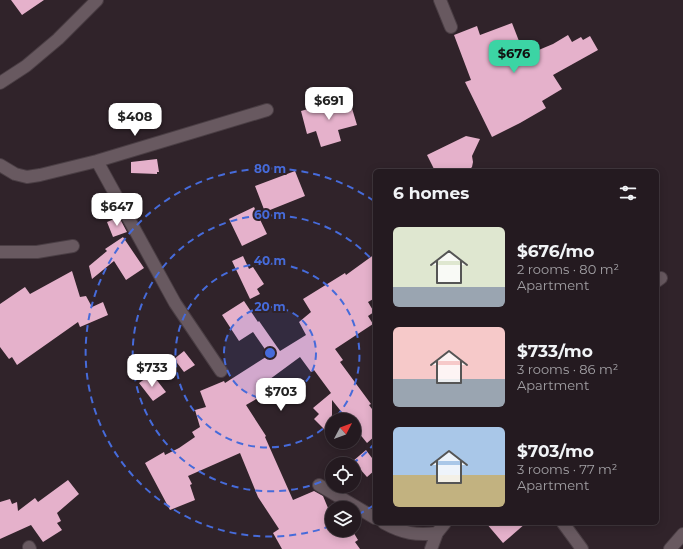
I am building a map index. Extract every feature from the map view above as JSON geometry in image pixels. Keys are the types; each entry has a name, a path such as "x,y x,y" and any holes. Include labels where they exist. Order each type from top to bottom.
{"street":[{"path":"0,83 26,66 58,39 97,0"},
{"path":"440,0 451,27"},
{"path":"0,165 15,174 27,177 40,175 97,161 267,110"},
{"path":"97,161 175,304 221,371"},
{"path":"0,252 37,252 73,246"},
{"path":"319,485 373,517"},
{"path":"389,525 410,533 423,535 436,533"},
{"path":"431,549 436,533 443,525"},
{"path":"564,525 582,549"}],"building":[{"path":"11,0 44,0 22,15"},
{"path":"512,23 524,54 528,52 529,54 553,44 568,35 572,42 581,37 583,40 590,36 598,50 553,75 562,89 542,101 546,108 492,137 465,82 471,80 454,35 477,26 480,35"},
{"path":"343,99 345,107 351,105 357,125 338,130 341,141 321,147 316,131 307,134 301,111"},
{"path":"466,136 480,139 472,156 473,162 470,169 434,169 427,155"},
{"path":"157,159 159,172 157,172 157,174 131,173 131,162"},
{"path":"295,171 305,196 265,212 255,186"},
{"path":"254,207 267,234 242,246 229,219"},
{"path":"119,217 127,232 113,237 107,222"},
{"path":"123,237 144,268 126,280 114,261 92,279 89,266 107,251 105,249"},
{"path":"373,255 373,299 368,302 373,313 368,316 373,324 335,349 343,360 340,362 371,404 369,405 373,410 373,438 367,443 361,436 361,413 342,413 332,400 332,413 325,413 325,430 314,419 319,414 313,408 331,393 314,370 311,372 300,357 266,382 269,385 262,390 265,394 246,405 266,436 265,437 293,500 314,491 323,496 325,501 325,537 356,537 358,540 355,542 360,549 282,549 273,533 279,529 258,497 240,453 188,476 192,484 190,485 195,500 170,510 145,463 164,452 165,455 179,448 195,437 192,432 200,427 195,410 206,407 200,391 224,381 225,383 269,355 253,332 239,341 222,315 244,301 280,351 306,335 299,322 311,312 303,299 345,273 346,275"},
{"path":"243,256 249,269 253,267 264,284 257,289 260,294 250,299 232,261"},
{"path":"72,271 80,297 86,296 92,307 103,302 108,315 80,327 78,322 17,365 12,357 9,359 0,347 0,304 25,287 30,294"},
{"path":"184,351 195,365 184,372 174,359"},
{"path":"152,374 166,392 153,401 139,383"},
{"path":"366,450 373,459 373,472 367,477 361,470 361,457 358,457"},
{"path":"68,480 79,494 57,513 61,521 57,523 62,530 43,542 31,525 0,539 0,502 10,499 12,504 17,502 18,511 35,498 38,502"},
{"path":"488,525 524,525 503,543"}]}
